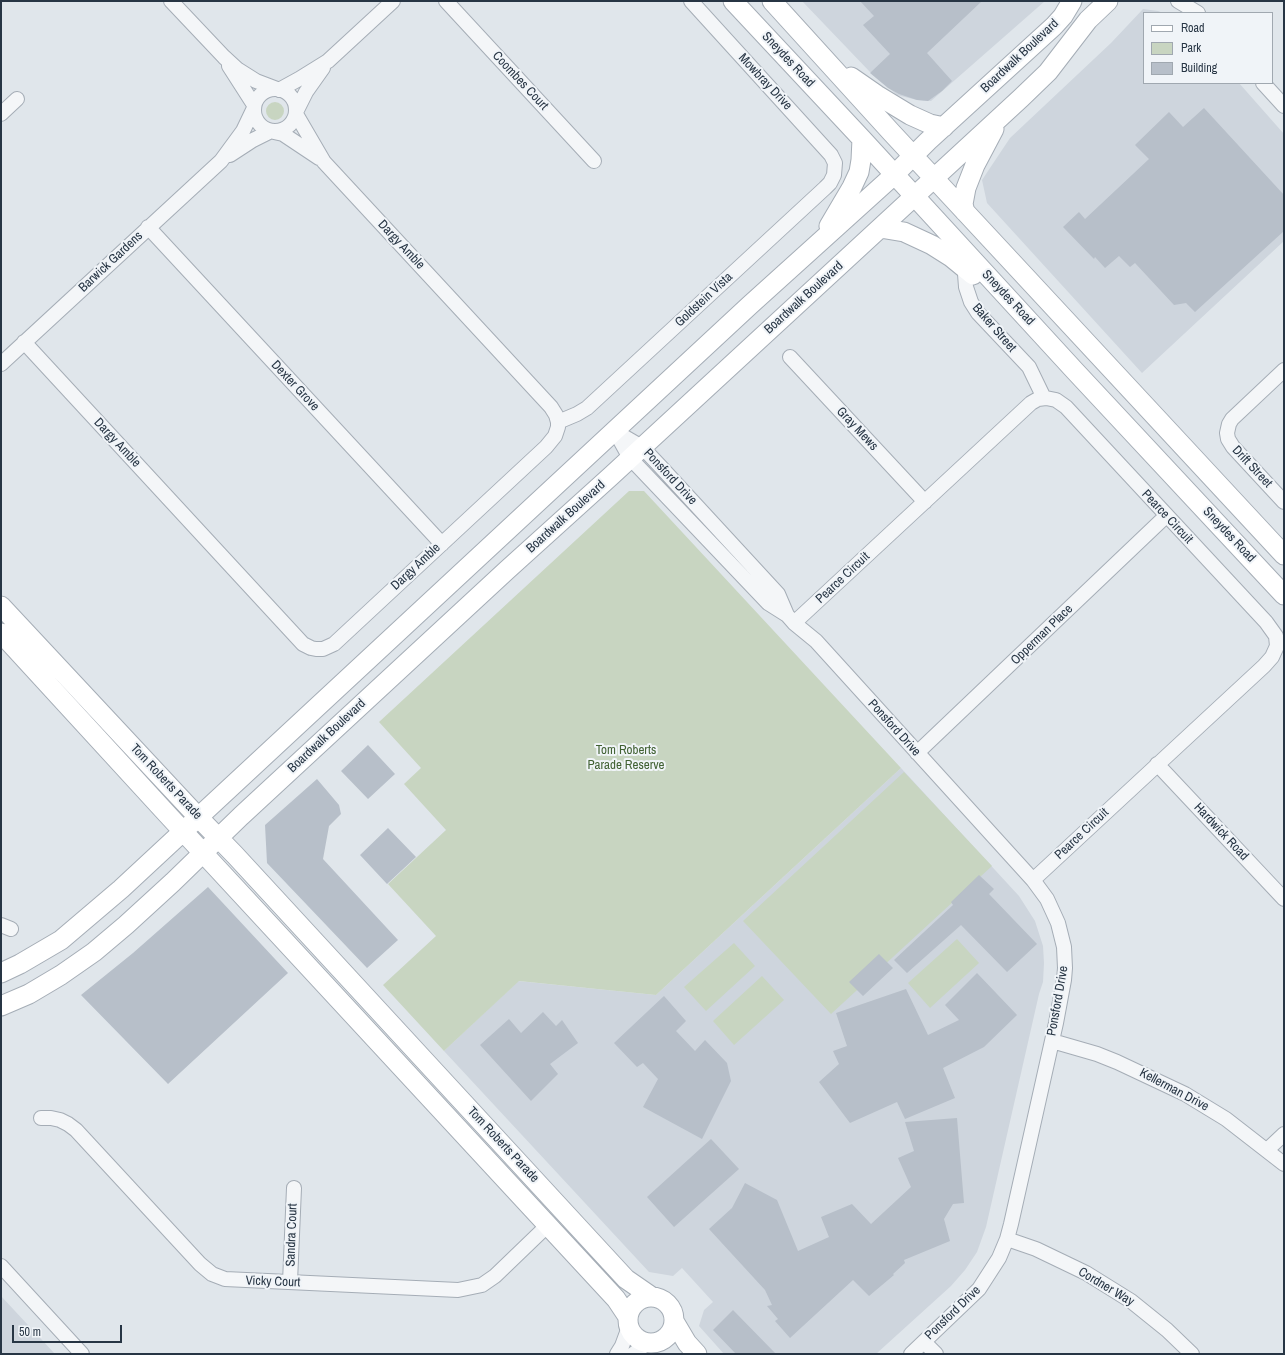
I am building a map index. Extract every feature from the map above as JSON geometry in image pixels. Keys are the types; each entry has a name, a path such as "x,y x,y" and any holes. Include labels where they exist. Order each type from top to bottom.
{"main road":[{"name":"Sneydes Road","path":"733,1 894,174 964,259 1034,327 1284,595"},
{"name":"Sneydes Road","path":"772,1 934,179 1284,555"},
{"name":"Boardwalk Boulevard","path":"1,973 44,950 72,931 121,889 1054,26 1072,1"},
{"name":"Boardwalk Boulevard","path":"1,1006 30,994 61,976 94,952 167,887 218,837 496,580 914,198 1048,72 1088,20 1108,1"},
{"path":"820,54 877,95 910,115 930,124 944,127"},
{"path":"965,212 963,199 968,183 975,165 1000,117"},
{"path":"817,245 847,196 859,172 862,160 862,139"},
{"path":"880,228 904,232 925,241 944,252 964,259"},
{"path":"1115,374 1114,387 1117,404 1149,449"},
{"name":"Tom Roberts Parade","path":"1,606 35,656 183,831 616,1299 629,1322"},
{"name":"Tom Roberts Parade","path":"1,632 35,656 218,837 626,1279 652,1297"},
{"path":"314,973 330,958"},
{"path":"354,1015 358,988"},
{"path":"674,1321 669,1334 655,1346 637,1338 629,1322 630,1311 639,1300 652,1297 659,1298 670,1308 674,1321 687,1343 697,1354"}],"street":[{"path":"171,1 237,69 256,81 288,94 296,105 296,113"},
{"path":"254,106 257,99 262,94 269,90 278,89 299,79 328,61 393,1"},
{"name":"Coombes Court","path":"446,1 594,162"},
{"name":"Mowbray Drive","path":"691,1 829,152 835,165"},
{"path":"1178,1 1196,12"},
{"path":"1189,1 1197,12"},
{"path":"224,57 254,106 255,117 259,124 264,129 273,132 282,131 294,120 306,92 328,61"},
{"path":"1264,84 1284,106"},
{"path":"1,114 17,99"},
{"name":"Barwick Gardens","path":"221,160 243,130 254,106"},
{"name":"Dargy Amble","path":"24,342 291,632 307,646 316,649 323,649 334,644 546,447 555,436 558,422 556,415 551,408 324,162 296,113"},
{"name":"Barwick Gardens","path":"1,364 221,160 253,140 273,132"},
{"name":"Dargy Amble","path":"273,132 283,134 324,162"},
{"name":"Goldstein Vista","path":"558,422 578,414 587,408 825,188 833,179 835,165"},
{"name":"Dexter Grove","path":"148,227 442,544"},
{"name":"Baker Street","path":"964,259 966,287 971,302 978,313 1029,367 1044,398"},
{"name":"Gray Mews","path":"790,357 925,502"},
{"name":"Drift Street","path":"1284,370 1232,419 1227,429 1230,444 1284,502"},
{"name":"Pearce Circuit","path":"791,619 925,502 1033,402 1044,398 1056,400 1066,407 1269,626 1276,636 1277,646 1280,652 1033,880"},
{"name":"Ponsford Drive","path":"615,431 778,594 791,619 816,641 1033,880 1047,899 1058,923 1064,948 1064,980 1012,1224 1007,1239 999,1258 979,1290 911,1354"},
{"name":"Opperman Place","path":"917,753 1166,516"},
{"name":"Hardwick Road","path":"1157,764 1284,899"},
{"name":"Kellerman Drive","path":"1052,1041 1096,1054 1159,1080 1226,1119 1284,1164"},
{"name":"Vicky Court","path":"41,1118 60,1120 76,1130 200,1264 212,1274 225,1279 458,1290 482,1285 495,1276 548,1226"},
{"path":"1267,1150 1284,1134"},
{"name":"Sandra Court","path":"290,1282 294,1188"},
{"name":"Cordner Way","path":"1007,1239 1036,1249 1086,1273 1131,1301 1167,1330 1192,1354"},
{"path":"1,1266 82,1354"},
{"path":"617,1354 622,1346 629,1322"},
{"path":"924,1342 936,1354"},
{"path":"633,1354 655,1346"}],"shaded area":[{"path":"802,1 1045,1 931,101 917,100 897,95 870,72"},
{"path":"1143,9 1160,12 1143,12 1143,84 1240,84 1284,134 1284,241 1142,373 987,203 982,180 1010,138 1111,43"},
{"path":"901,768 1019,896 1035,921 1043,946 1043,982 986,1227 977,1252 965,1270 951,1286 876,1354 724,1354 699,1326 704,1310 713,1302 682,1268 673,1276 649,1272 444,1051 518,981 656,995"},
{"path":"1,1296 55,1354 1,1354"}],"green space":[{"path":"275,102 281,105 284,111 281,117 275,120 269,117 266,111 269,105"},
{"name":"Tom Roberts Parade Reserve","path":"629,491 644,491 901,768 656,995 519,981 444,1051 383,985 436,936 388,884 446,830 404,784 421,768 379,722"},
{"path":"904,772 992,866 831,1014 743,921"},
{"path":"957,939 979,963 930,1008 908,983"},
{"path":"734,943 755,966 706,1011 684,987"},
{"path":"762,976 784,1000 734,1045 713,1021"}],"building":[{"path":"860,1 982,1 927,53 952,81 942,91 928,101 917,100 899,94 888,88 870,73 890,54 863,25 874,16"},
{"path":"1204,108 1284,195 1284,231 1195,312 1186,303 1174,305 1135,263 1130,267 1119,256 1105,268 1095,257 1094,259 1063,227 1079,212 1085,219 1149,159 1135,145 1169,112 1183,127"},
{"path":"368,745 395,774 368,799 341,771"},
{"path":"317,779 339,805 341,814 329,826 323,859 398,940 367,968 267,863 265,825"},
{"path":"388,828 416,857 387,884 360,855"},
{"path":"979,875 994,889 989,894 1037,944 1007,972 961,925 907,973 894,960 953,905 951,902"},
{"path":"208,887 288,973 168,1084 81,995 133,953"},
{"path":"879,954 893,968 863,996 849,982"},
{"path":"977,973 1017,1015 984,1047 943,1068 955,1098 905,1119 897,1102 850,1123 819,1082 839,1064 833,1051 847,1046 836,1013 906,989 928,1035 959,1020 945,1005"},
{"path":"664,996 686,1021 676,1031 695,1051 705,1040 727,1063 731,1081 702,1139 643,1107 658,1079 643,1063 637,1067 614,1043"},
{"path":"543,1012 556,1026 562,1020 578,1043 550,1064 558,1074 531,1101 480,1045 509,1019 521,1033"},
{"path":"957,1118 964,1203 953,1204 944,1219 950,1241 904,1260 905,1263 893,1274 894,1275 869,1296 853,1280 790,1338 775,1321 778,1319 767,1306 772,1305 765,1290 709,1229 732,1208 745,1183 777,1200 798,1251 829,1237 821,1217 852,1204 871,1224 911,1187 898,1158 914,1151 905,1122"},
{"path":"711,1139 739,1169 674,1227 647,1197"},
{"path":"733,1310 776,1354 736,1354 713,1330"}]}
